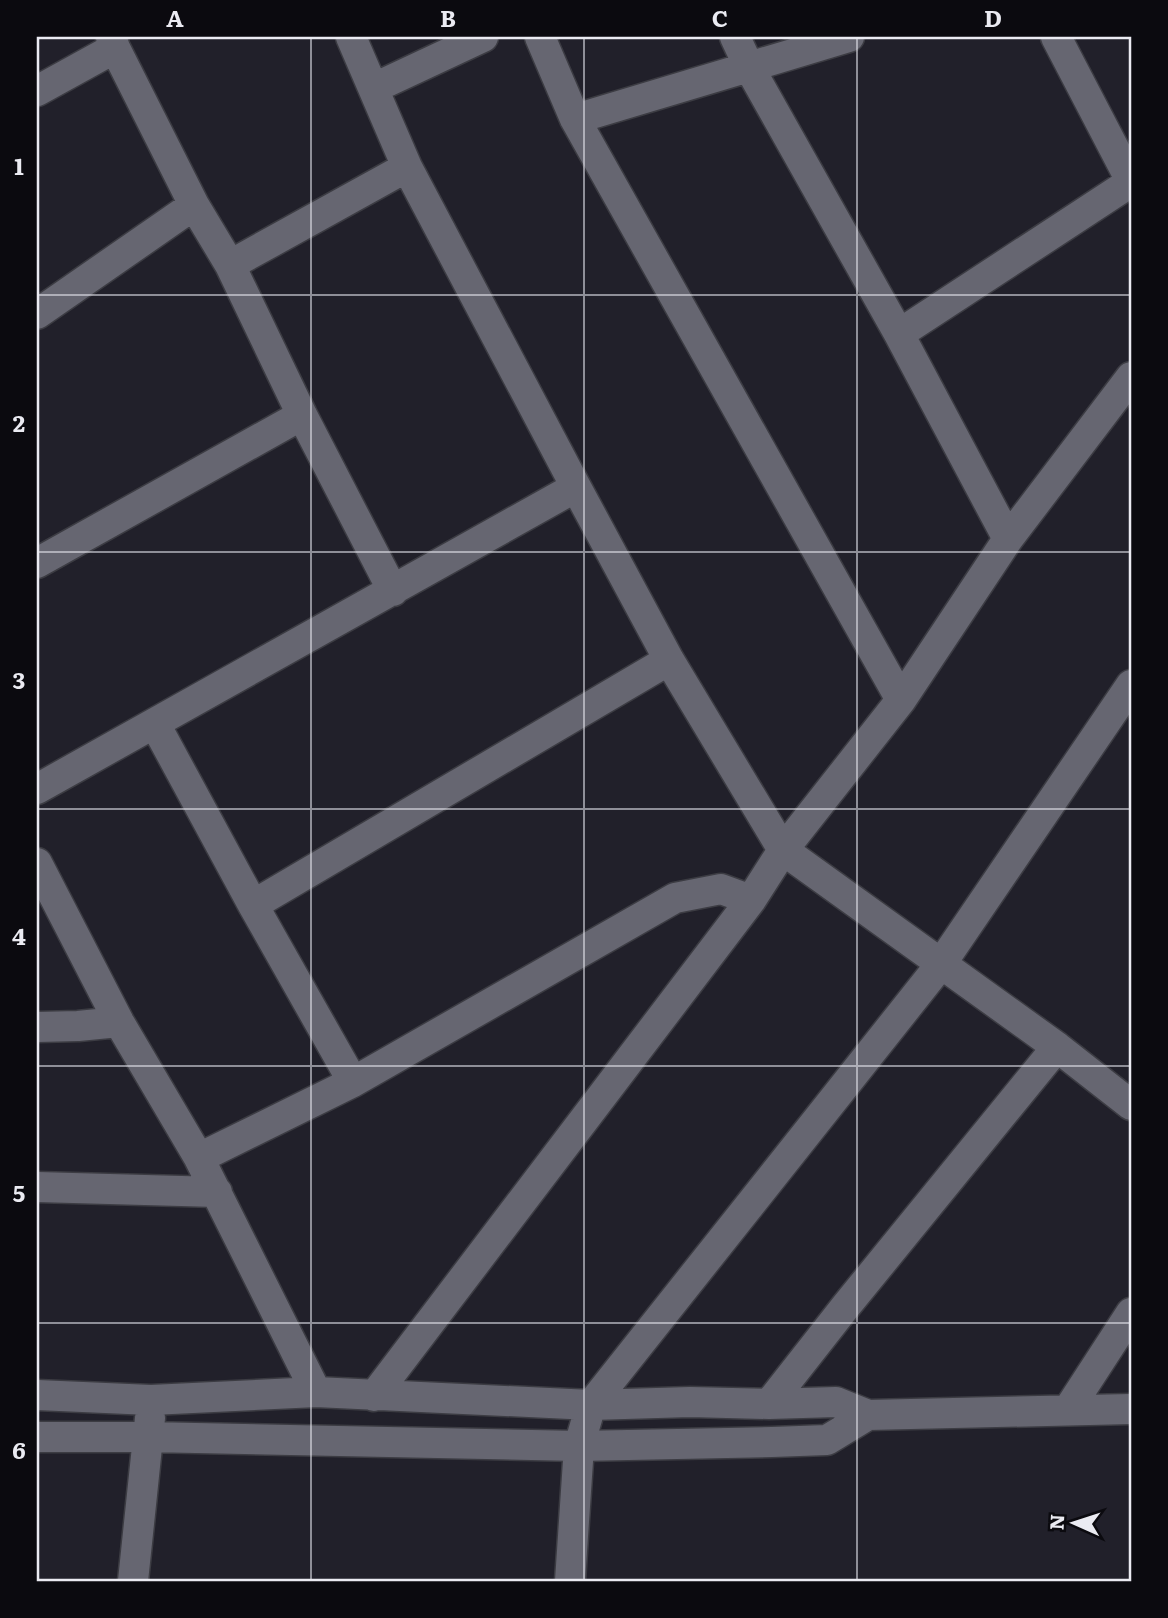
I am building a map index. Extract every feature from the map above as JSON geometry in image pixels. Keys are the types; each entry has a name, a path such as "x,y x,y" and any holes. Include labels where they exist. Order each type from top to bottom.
{"street":[{"path":"351,37 407,167 576,487 669,660 783,850 1131,1105"},
{"path":"374,88 483,37"},
{"path":"540,37 575,119 901,700"},
{"path":"736,37 749,67 899,334 1007,539"},
{"path":"575,119 849,37"},
{"path":"899,334 1131,181 1056,37"},
{"path":"37,91 113,42 194,205 230,265 302,415 393,591"},
{"path":"230,265 407,167"},
{"path":"37,314 194,205"},
{"path":"374,1396 751,900 783,850 901,700 1007,539 1131,377"},
{"path":"37,563 302,415"},
{"path":"37,789 576,487"},
{"path":"253,905 669,660"},
{"path":"570,1581 579,1446 591,1405 941,964 1131,685"},
{"path":"155,724 353,1082"},
{"path":"37,863 119,1022 200,1158 316,1392"},
{"path":"200,1158 353,1082 675,898 721,889 751,900"},
{"path":"37,1027 119,1022"},
{"path":"769,1404 1056,1048"},
{"path":"37,1187 217,1192"},
{"path":"1068,1410 1131,1313"},
{"path":"37,1395 151,1400 316,1392 591,1405 836,1402 868,1415 1131,1409"},
{"path":"133,1581 151,1400"},
{"path":"37,1437 579,1446 827,1440 868,1415"}]}
